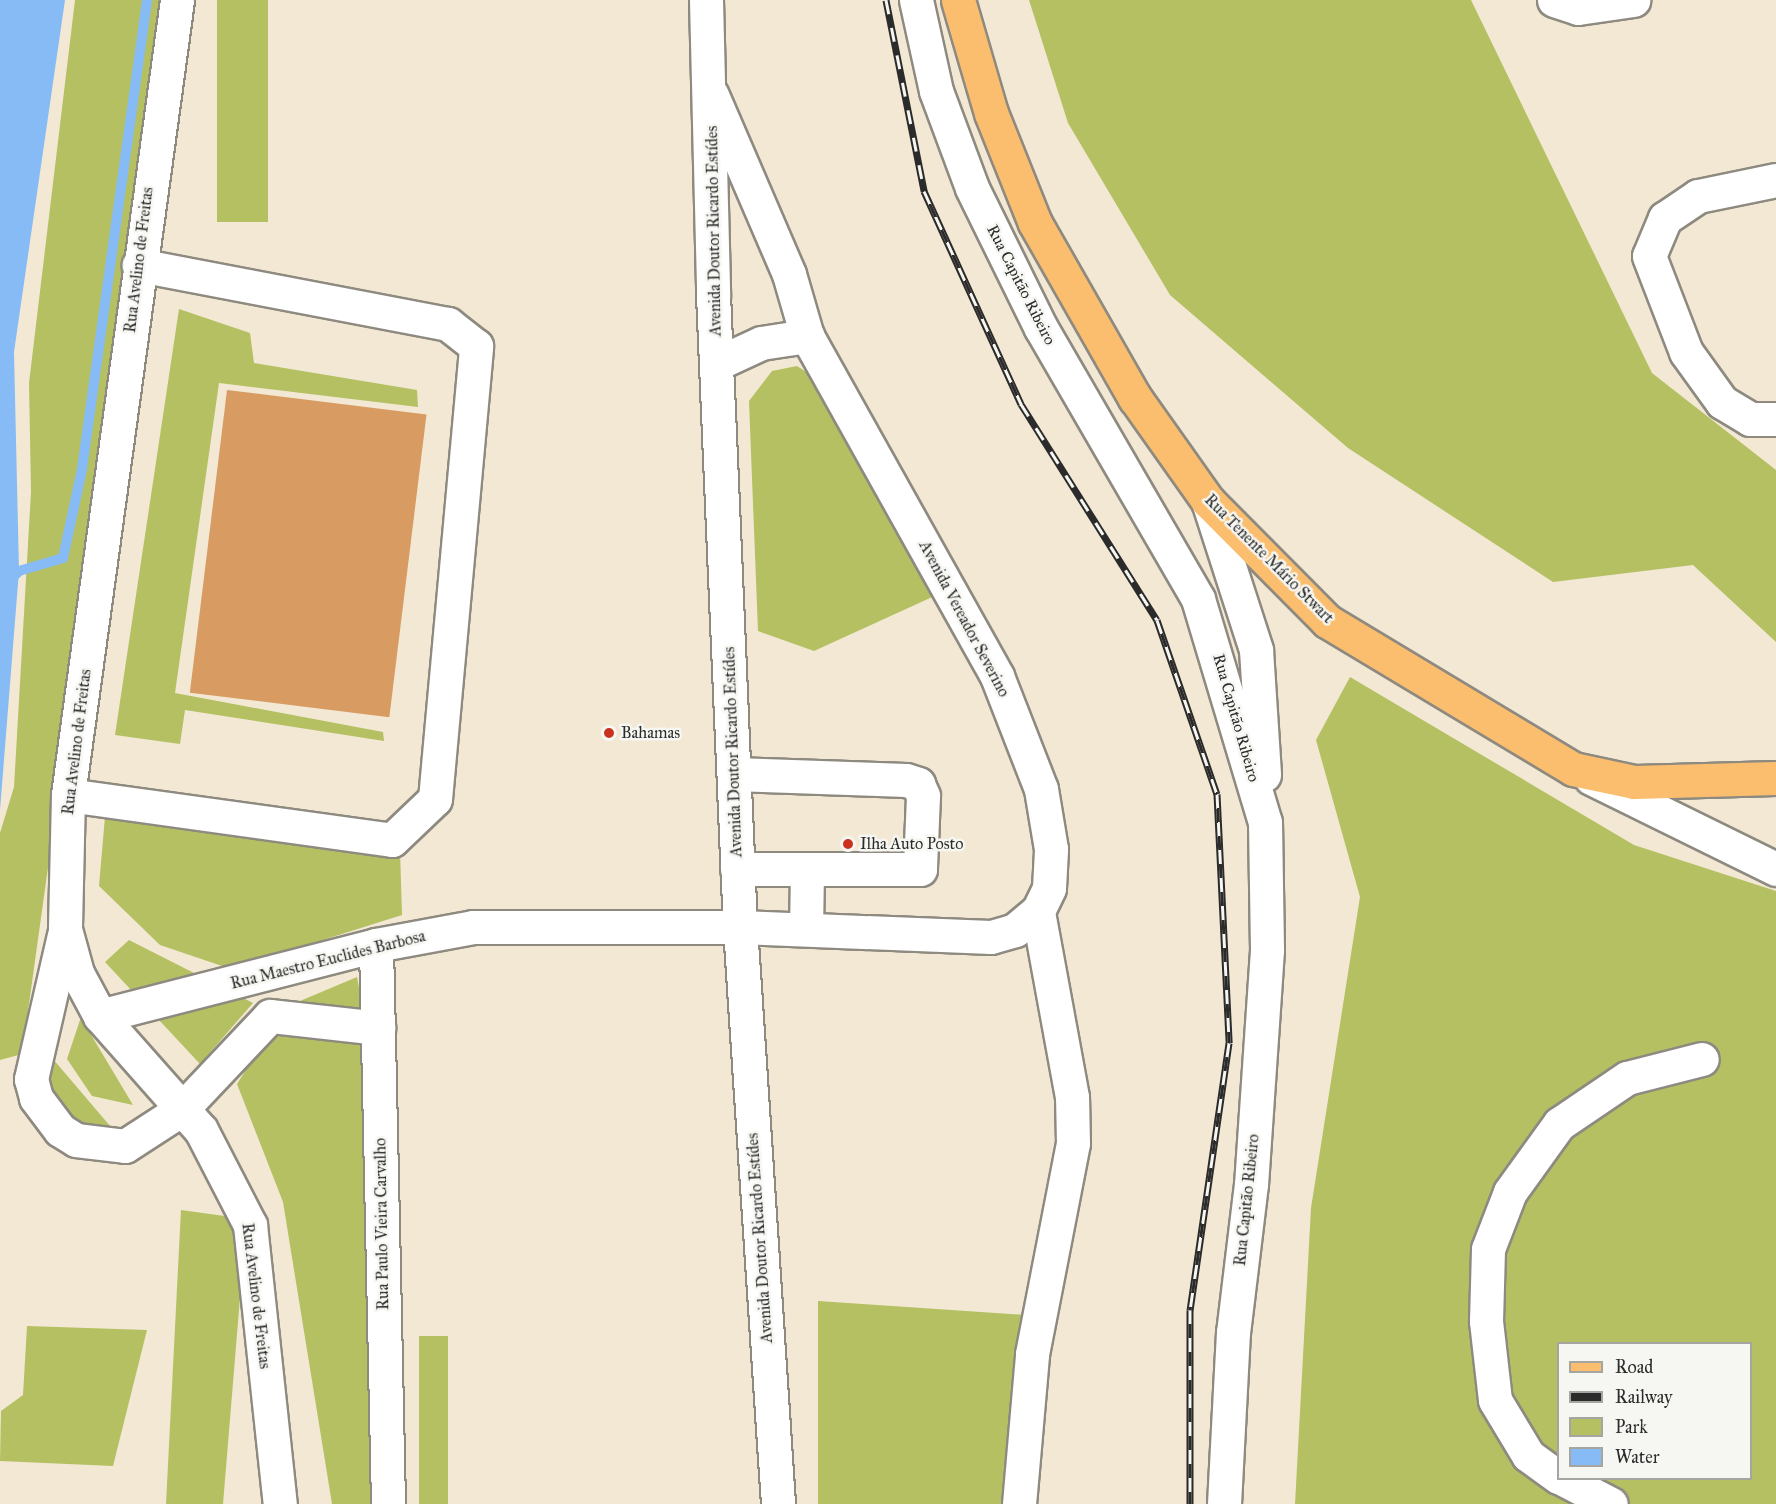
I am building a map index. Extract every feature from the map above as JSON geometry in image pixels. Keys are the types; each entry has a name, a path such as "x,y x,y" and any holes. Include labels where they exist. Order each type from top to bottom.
{"main road":[{"name":"Rua Tenente Mário Stwart","path":"958,0 991,113 1035,223 1135,398 1208,501 1327,621 1573,769 1634,782 1776,778"}],"street":[{"name":"Rua Avelino de Freitas","path":"177,0 68,795 65,929 77,973 100,1016 201,1130 250,1225 280,1504"},
{"name":"Avenida Doutor Ricardo Estídes","path":"706,0 712,95 713,294 718,363 737,869 778,1504"},
{"name":"Rua Capitão Ribeiro","path":"915,0 936,91 972,188 1041,328 1198,599 1265,822 1267,950 1251,1184 1233,1332 1224,1504"},
{"path":"1566,4 1633,0"},
{"name":"Avenida Vereador Severino","path":"712,95 789,274 807,336 997,676 1041,789 1051,849 1049,888 1038,912"},
{"path":"1776,180 1698,196 1665,218 1649,256 1686,352 1722,402 1750,419 1776,418"},
{"path":"68,795 392,840 435,799 476,346 448,324 139,264"},
{"path":"718,363 761,343 807,336"},
{"path":"1208,501 1256,651 1265,822"},
{"path":"1573,769 1776,869"},
{"path":"734,774 906,780 922,788 920,868 737,869"},
{"path":"806,929 807,869"},
{"path":"740,927 991,937 1015,930 1038,912 1072,1097 1073,1143 1032,1354 1019,1504"},
{"name":"Rua Maestro Euclides Barbosa","path":"100,1016 272,974 376,945 473,927 542,923 740,927"},
{"path":"65,929 31,1079 36,1098 60,1130 101,1146 125,1146 182,1109 270,1016 272,974"},
{"name":"Rua Paulo Vieira Carvalho","path":"376,945 388,1504"},
{"path":"270,1016 378,1028"},
{"path":"1557,1476 1528,1455 1495,1400 1486,1322 1488,1249 1510,1192 1559,1124 1627,1078 1702,1059"},
{"path":"1564,1480 1611,1504"}],"green space":[{"path":"75,0 169,0 22,1054 0,1060 0,833 14,787 31,492 29,383"},
{"path":"217,0 268,0 268,222 217,222"},
{"path":"1029,0 1471,0 1652,373 1776,470 1776,642 1693,565 1553,582 1348,448 1170,295 1068,123"},
{"path":"179,309 250,333 254,363 417,390 418,407 219,383 175,693 383,732 384,741 185,710 180,744 115,735"},
{"path":"797,366 834,390 941,593 814,651 758,631 749,401 772,371"},
{"path":"1350,677 1634,845 1776,891 1776,1504 1295,1504 1311,1208 1360,897 1316,740"},
{"path":"106,805 400,850 402,915 231,969 160,945 99,886"},
{"path":"129,940 253,1003 200,1064 105,962"},
{"path":"357,977 364,1014 300,1001"},
{"path":"81,1017 133,1105 92,1096 67,1059"},
{"path":"269,1033 362,1038 377,1504 332,1504 283,1202 237,1084"},
{"path":"53,1059 116,1133 63,1119 46,1078"},
{"path":"181,1210 239,1218 245,1237 223,1504 166,1504"},
{"path":"818,1301 1027,1315 1010,1504 818,1504"},
{"path":"27,1326 147,1330 113,1466 0,1461 1,1411 23,1395"},
{"path":"419,1336 448,1336 448,1504 419,1504"}],"water":[{"path":"0,0 65,0 14,352 19,571 0,810"}],"building":[{"path":"227,390 427,414 389,717 190,693"}],"waterway":[{"path":"0,589 19,571 63,558 82,469 147,0"}],"railway":[{"path":"886,0 924,191 1021,404 1157,620 1217,794 1229,1043 1190,1310 1190,1504"}],"place":[{"name":"Bahamas","path":"609,733"},
{"name":"Ilha Auto Posto","path":"848,844"}]}
